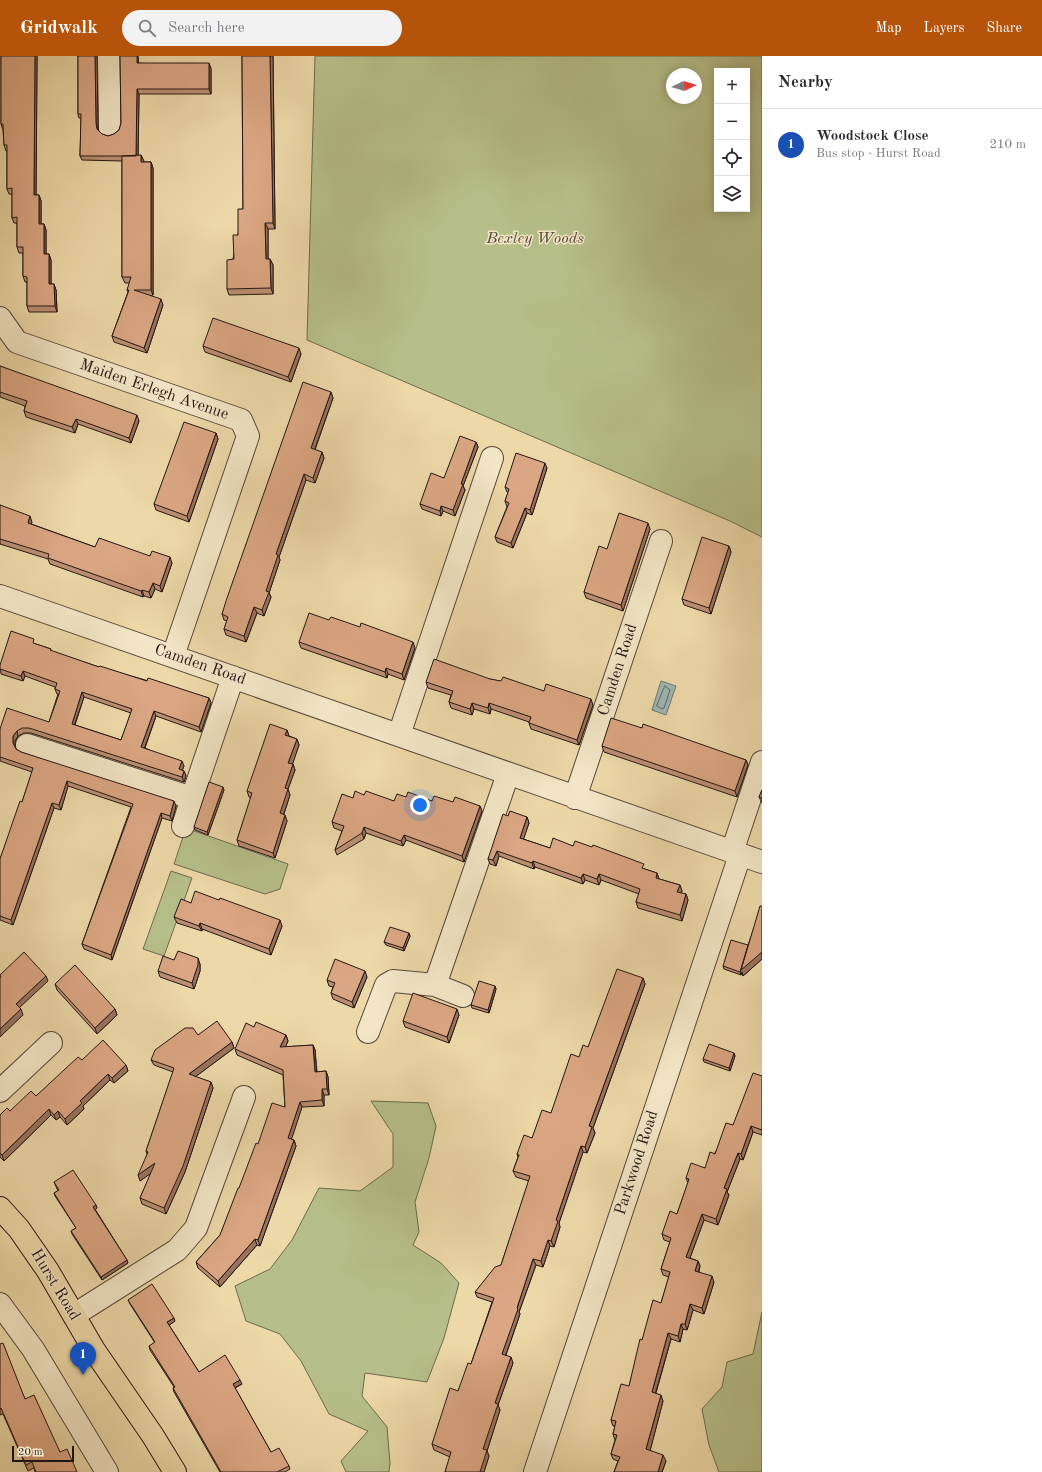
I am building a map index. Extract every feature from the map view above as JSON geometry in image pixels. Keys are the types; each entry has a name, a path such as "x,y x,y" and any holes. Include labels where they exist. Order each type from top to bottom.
{"main road":[{"name":"Hurst Road","path":"0,1208 30,1244 62,1293 74,1316 116,1384 153,1436 168,1470"}],"street":[{"path":"109,56 110,128"},
{"name":"Maiden Erlegh Avenue","path":"0,318 17,342 241,420 248,436 173,656"},
{"path":"399,735 492,458"},
{"name":"Camden Road","path":"575,798 661,541"},
{"name":"Camden Road","path":"0,596 233,676 575,798 762,862"},
{"path":"183,826 233,676"},
{"path":"27,745 192,798"},
{"name":"Parkwood Road","path":"535,1472 736,853 762,762"},
{"path":"435,985 508,774"},
{"path":"368,1032 386,985 393,981 435,985 463,996"},
{"path":"0,1091 51,1043"},
{"path":"74,1316 176,1250 196,1228 244,1097"},
{"path":"0,1304 33,1349 107,1472"}],"green space":[{"name":"Bexley Woods","path":"315,56 762,56 762,537 730,521 307,340"},
{"path":"186,828 288,864 280,889 265,894 174,864"},
{"path":"171,871 192,878 164,956 143,949"},
{"path":"371,1101 428,1103 436,1126 429,1158 415,1202 419,1232 413,1245 441,1263 459,1283 444,1338 427,1382 365,1373 362,1396 387,1427 390,1463 389,1472 346,1472 341,1461 368,1431 329,1414 301,1361 280,1334 246,1321 235,1286 270,1269 292,1240 319,1188 360,1191 393,1167 393,1134"},
{"path":"762,1312 762,1472 719,1472 709,1445 702,1409 722,1387 727,1362 753,1354"}],"water":[{"path":"661,681 676,686 666,715 652,710"}],"building":[{"path":"1,56 35,56 34,195 39,195 39,224 44,224 44,254 49,254 49,284 54,284 55,306 27,306 27,277 23,276 23,247 17,247 17,217 12,218 12,188 7,189 7,145 4,145 3,124 1,124"},
{"path":"78,56 95,56 96,123 97,129 102,134 108,136 119,130 121,123 120,56 137,56 137,63 209,63 209,89 137,89 136,156 80,156 81,114 78,114"},
{"path":"242,56 270,56 273,223 265,223 266,259 270,259 271,288 227,289 227,260 234,259 233,235 238,235 238,209 243,209"},
{"path":"141,155 141,162 151,162 151,290 134,290 161,299 144,348 112,336 129,290 127,290 131,277 122,277 122,156"},
{"path":"213,318 299,348 288,377 203,346"},
{"path":"0,366 137,415 129,438 76,419 72,427 24,411 27,401 0,392"},
{"path":"303,382 331,392 311,448 322,452 313,478 304,474 276,554 278,555 266,591 269,592 262,610 254,607 244,636 224,629 228,617 222,614"},
{"path":"184,422 216,433 187,516 154,504"},
{"path":"460,436 476,442 453,510 441,506 440,511 420,504 431,473 444,478"},
{"path":"516,453 545,463 530,510 525,508 511,543 495,537 509,503 505,501 509,489 505,487"},
{"path":"0,505 30,516 28,523 95,547 99,538 150,556 152,551 170,557 160,586 153,583 149,592 141,591 48,558 49,554 0,539"},
{"path":"619,513 648,523 621,605 584,592 599,546 607,549"},
{"path":"702,537 729,546 709,608 682,599"},
{"path":"309,613 329,620 331,617 360,627 361,623 413,642 402,674 386,668 385,672 299,642"},
{"path":"11,631 34,639 33,643 51,649 50,650 99,667 100,666 147,681 148,678 209,698 199,727 154,711 141,747 182,761 179,769 184,771 182,777 29,728 22,728 13,736 13,743 16,749 21,752 174,801 170,816 161,813 111,955 82,944 133,804 67,781 59,805 52,803 11,920 0,916 0,859 20,801 22,802 33,768 0,757 0,729 7,708 49,722 60,691 55,689 57,683 23,671 21,676 0,669","holes":["82,692 132,709 121,740 72,724"]},
{"path":"434,659 490,679 501,681 503,677 544,691 546,684 591,699 577,740 529,723 531,717 489,703 488,708 472,703 470,709 449,702 453,691 426,682"},
{"path":"611,718 642,728 643,724 746,760 735,791 602,746"},
{"path":"270,724 287,730 285,735 297,739 288,763 293,764 285,788 288,789 280,813 285,815 273,853 237,840 252,793 247,791"},
{"path":"209,782 223,787 207,832 194,827"},
{"path":"762,790 762,798 759,797"},
{"path":"355,791 364,795 366,791 394,801 397,794 406,797 408,792 432,801 434,796 453,802 455,797 480,806 462,856 404,835 401,841 364,827 362,833 335,850 344,826 332,822 342,794 353,798"},
{"path":"510,811 527,817 520,838 550,848 553,838 573,846 575,841 592,847 593,845 644,864 642,868 657,873 656,878 680,885 677,892 686,894 680,915 636,902 640,889 599,874 597,879 583,874 581,878 533,861 532,863 497,851 493,860 488,859 503,814 508,816"},
{"path":"195,891 219,900 220,898 280,920 269,949 200,923 199,926 174,917 181,899 191,903"},
{"path":"760,906 762,906 762,952 741,970"},
{"path":"390,927 409,933 403,948 384,942"},
{"path":"731,940 748,945 740,972 723,966"},
{"path":"178,951 198,958 198,965 192,983 158,971 163,956 174,960"},
{"path":"24,952 46,976 16,1004 21,1009 0,1029 0,975"},
{"path":"335,959 365,971 352,1002 331,993 335,983 327,980"},
{"path":"75,965 115,1009 95,1028 55,984"},
{"path":"617,969 643,978 589,1126 592,1127 585,1147 581,1146 556,1220 558,1221 551,1241 548,1240 541,1261 533,1259 517,1308 518,1309 502,1354 511,1357 495,1403 498,1404 483,1449 487,1450 480,1472 445,1472 451,1452 432,1444 450,1388 458,1391 468,1363 471,1364 494,1298 475,1292 495,1267 501,1265 530,1176 513,1171 519,1155 517,1154 524,1135 532,1138 542,1110 551,1113 571,1054 579,1057 583,1045 588,1047"},
{"path":"479,981 495,986 488,1010 471,1005"},
{"path":"413,993 457,1009 447,1037 403,1021"},
{"path":"217,1021 232,1042 189,1074 211,1082 183,1166 164,1208 140,1198 155,1163 138,1175 148,1152 146,1151 174,1068 151,1060 155,1050 185,1028 193,1028 198,1035"},
{"path":"256,1022 286,1035 280,1047 313,1045 315,1072 326,1071 327,1089 322,1089 322,1100 300,1102 288,1138 294,1140 258,1240 255,1239 218,1281 196,1262 220,1235 256,1143 258,1144 272,1103 285,1107 283,1070 235,1049 246,1023 254,1027"},
{"path":"103,1040 126,1065 112,1078 108,1074 80,1101 82,1103 65,1119 58,1111 54,1115 49,1109 2,1155 0,1153 0,1115 7,1108 10,1111 31,1091 36,1096 78,1057 82,1060"},
{"path":"709,1044 734,1053 729,1068 703,1059"},
{"path":"753,1073 762,1076 762,1130 751,1126 741,1154 738,1153 724,1188 727,1189 716,1219 702,1214 686,1257 698,1261 695,1271 712,1276 702,1308 690,1304 685,1324 681,1324 678,1336 668,1333 652,1392 661,1395 646,1449 663,1455 658,1472 614,1472 620,1457 611,1454 617,1435 613,1434 616,1421 611,1420 621,1384 629,1386 640,1339 642,1340 653,1300 661,1303 670,1272 661,1269 671,1238 662,1234 670,1211 677,1214 689,1179 686,1178 691,1163 705,1168 710,1152 715,1154 726,1123 733,1125"},
{"path":"73,1170 96,1205 93,1207 127,1260 101,1277 71,1231 76,1228 54,1193 59,1190 54,1182"},
{"path":"152,1284 174,1318 167,1322 199,1372 225,1355 240,1380 233,1384 271,1452 279,1448 289,1466 277,1472 221,1472 173,1388 175,1387 149,1346 155,1342 128,1300"},
{"path":"3,1343 25,1399 34,1395 60,1452 67,1449 77,1472 36,1472 32,1462 26,1465 1,1408 0,1409 0,1344"}],"place":[{"name":"Woodstock Close","path":"83,1375"}]}
